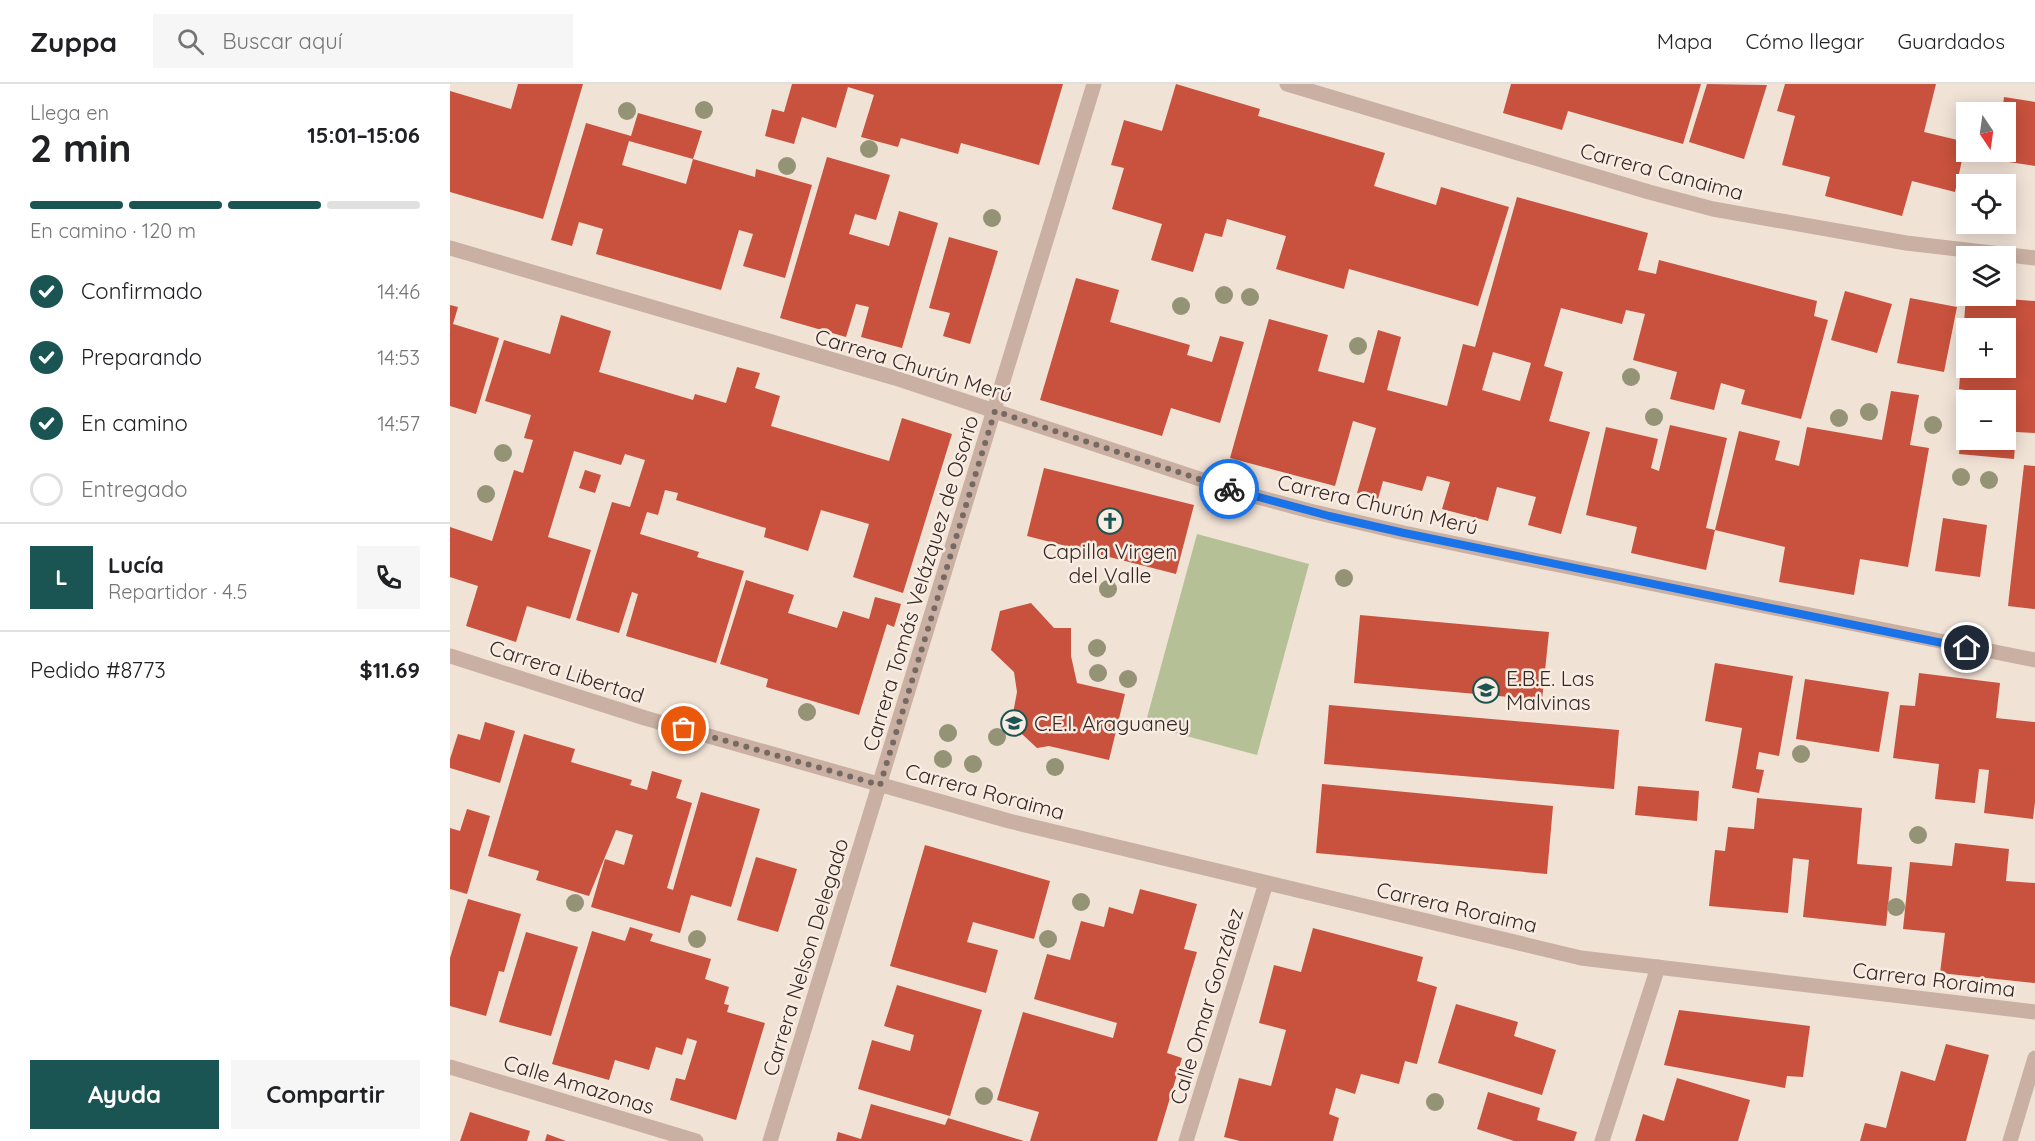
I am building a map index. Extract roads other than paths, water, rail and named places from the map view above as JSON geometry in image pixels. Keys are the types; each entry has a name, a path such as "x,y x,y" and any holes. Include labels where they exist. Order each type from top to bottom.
{"street":[{"name":"Carrera Tomás Velázquez de Osorio","path":"880,785 1094,84"},
{"name":"Carrera Canaima","path":"1287,84 1713,209 1906,243 2035,258"},
{"name":"Carrera Churún Merú","path":"450,248 895,378 1239,492 1329,516 1529,560 2035,660"},
{"name":"Carrera Libertad","path":"450,656 645,718 880,785"},
{"name":"Carrera Roraima","path":"880,785 1009,821 1581,958 2035,1012"},
{"name":"Carrera Nelson Delegado","path":"770,1141 880,785"},
{"name":"Calle Omar González","path":"1186,1141 1266,883"},
{"path":"1602,1141 1659,967"},
{"path":"2010,1141 2035,1058"},
{"name":"Calle Amazonas","path":"450,1067 696,1141"}],"place":[{"name":"Capilla Virgen del Valle","path":"1110,521"},
{"name":"E.B.E. Las Malvinas","path":"1486,690"},
{"name":"C.E.I. Araguaney","path":"1014,723"}]}
